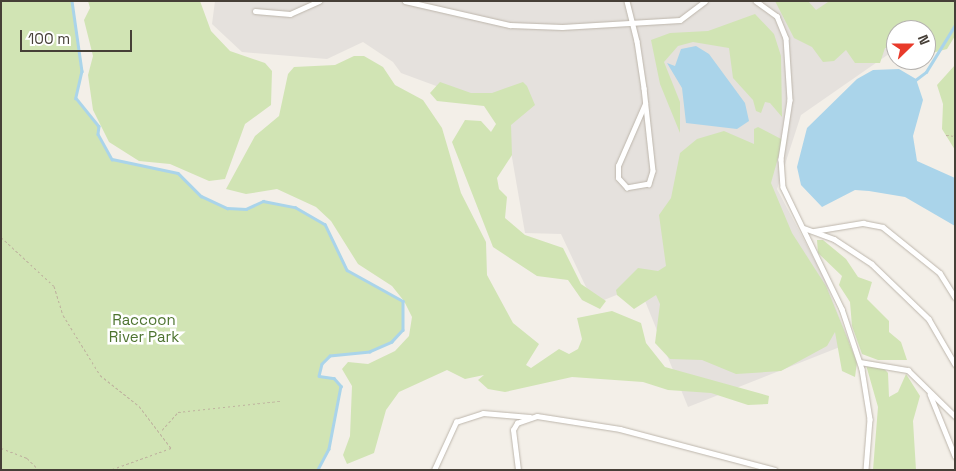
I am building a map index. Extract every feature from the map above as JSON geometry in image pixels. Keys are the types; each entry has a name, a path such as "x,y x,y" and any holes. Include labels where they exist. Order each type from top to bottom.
{"lane":[{"path":"255,11 290,14 318,1"},
{"path":"405,1 510,25 630,24 680,20 705,1"},
{"path":"627,1 630,24 637,41 645,104 653,171 649,184 627,188 618,178 618,166 645,104"},
{"path":"756,1 777,16 786,38 790,100 781,174 787,198 804,228 842,309 860,362 869,403 866,470"},
{"path":"812,232 863,223 884,228 940,273 955,297"},
{"path":"804,228 872,264 929,319 955,364"},
{"path":"860,362 908,370 955,416"},
{"path":"929,390 955,456"},
{"path":"434,470 449,431 462,419 484,413 537,416 620,429 775,470"},
{"path":"518,470 513,430 517,423 537,416"}],"path":[{"path":"946,135 955,136"},
{"path":"1,237 54,286 64,314 100,375 162,430 172,448 110,470"},
{"path":"162,430 178,412 280,401"},
{"path":"1,448 27,458 39,470"}],"shaded area":[{"path":"215,1 955,1 916,20 886,20 886,56 801,115 777,189 824,278 850,343 688,407 639,286 594,304 561,234 525,233 504,111 401,73 393,62 363,42 327,59 242,52 212,24"}],"green space":[{"name":"Raccoon River Park","path":"1,1 72,1 82,71 76,98 99,126 98,134 112,159 178,173 201,197 227,208 246,209 263,201 295,207 325,224 347,270 403,301 403,330 392,342 370,352 330,356 322,364 319,376 334,378 341,386 329,449 318,470 1,470"},
{"path":"88,1 200,1 211,31 230,51 265,63 272,71 271,105 245,124 225,179 209,181 170,164 139,161 109,142 93,110 88,75 93,56 84,20 90,8"},
{"path":"775,1 808,1 816,10 828,2 955,1 955,36 947,49 936,52 936,20 886,20 886,48 880,63 855,63 846,50 834,61 823,62 812,47 794,38"},
{"path":"755,14 774,34 781,56 782,117 770,103 765,102 761,113 756,111 753,100 733,78 729,48 693,42 678,46 664,62 680,102 680,133 660,84 651,40 670,33 708,31"},
{"path":"354,56 364,56 383,67 395,85 423,100 442,128 461,193 486,242 487,275 513,323 539,344 526,365 531,368 559,349 569,354 578,349 582,339 577,318 612,311 641,323 646,343 665,367 769,396 768,404 748,405 711,393 668,390 643,382 572,377 505,392 488,389 478,380 484,375 465,379 447,370 399,392 386,410 374,453 347,464 343,455 350,436 352,386 342,369 348,362 368,364 395,351 409,336 412,317 404,301 392,286 358,264 331,221 316,207 277,189 246,194 226,189 255,136 279,116 288,74 294,67 335,65"},
{"path":"955,65 955,150 942,129 943,104 937,85"},
{"path":"440,82 471,93 492,93 523,82 527,86 535,105 511,125 512,155 497,178 499,189 507,197 505,218 525,235 563,248 581,284 606,301 600,309 582,300 568,280 537,276 493,247 452,142 465,120 481,121 491,132 496,124 484,106 437,101 430,93"},
{"path":"758,127 783,140 771,183 792,233 826,286 857,362 855,377 842,371 835,332 827,346 781,371 736,374 702,360 670,359 655,343 660,304 656,295 634,309 617,295 616,290 638,268 658,271 666,266 659,215 671,198 680,153 697,139 724,131 754,144 754,129"},
{"path":"817,240 823,240 846,259 858,277 872,282 867,299 889,321 889,332 901,342 907,360 878,360 862,354 852,326 850,302 839,285 842,276 818,253"},
{"path":"880,364 888,373 889,397 898,392 906,374 920,396 913,421 916,470 873,470 878,407 866,365"}],"water":[{"path":"696,46 709,54 745,103 749,121 737,129 686,123 682,88 667,63 675,66 681,49"},
{"path":"873,70 901,70 916,79 923,100 913,136 917,161 955,178 955,226 905,197 869,191 855,190 822,207 801,185 797,167 807,128 857,79"}],"waterway":[{"path":"72,1 82,71 76,98 99,126 98,134 112,159 178,173 201,196 227,208 246,209 263,201 295,207 325,224 347,270 403,301 403,330 392,342 370,352 330,356 322,364 319,376 334,378 341,386 329,449 318,470"},
{"path":"914,81 926,72 955,25"}]}
